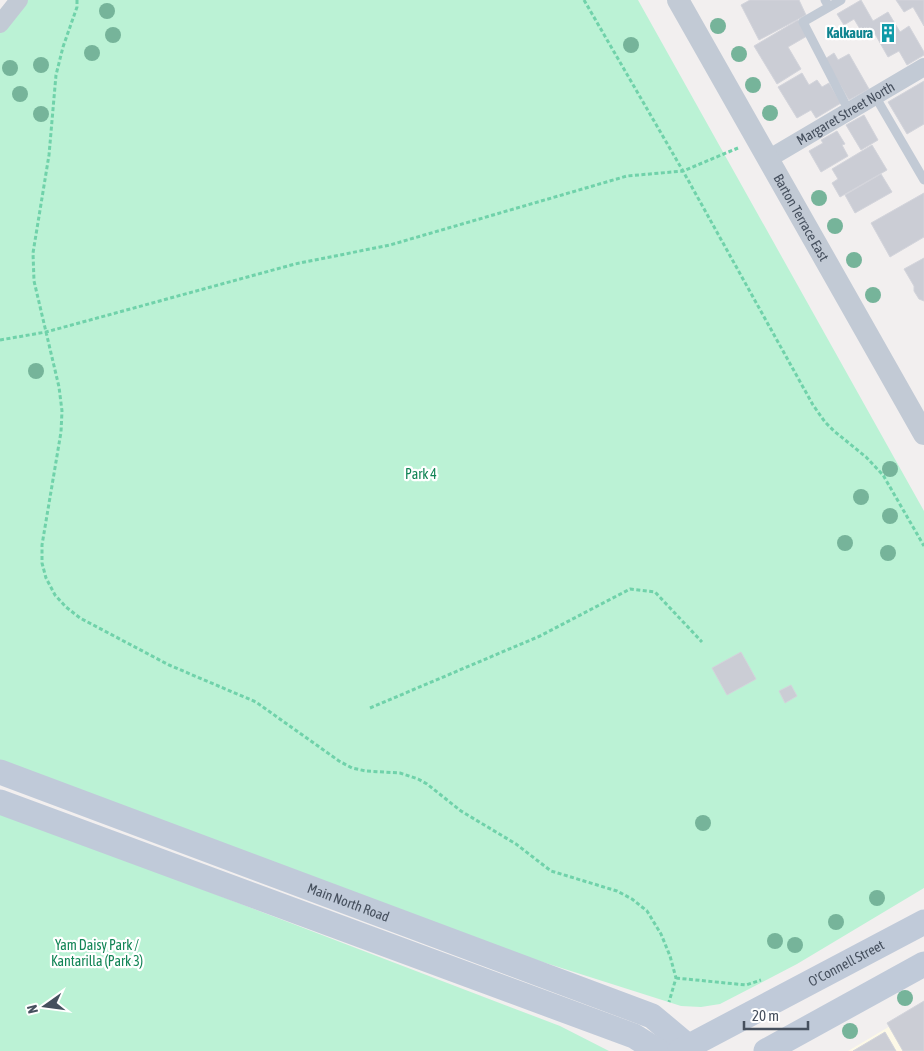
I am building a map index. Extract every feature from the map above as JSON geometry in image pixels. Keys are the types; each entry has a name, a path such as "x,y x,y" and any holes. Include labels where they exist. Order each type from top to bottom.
{"main road":[{"name":"Main North Road","path":"0,772 652,1016 687,1050"},
{"name":"Main North Road","path":"0,802 634,1036 658,1051"},
{"name":"O'Connell Street","path":"687,1050 924,922"},
{"path":"766,1051 924,964"}],"street":[{"path":"0,24 19,0"},
{"name":"Barton Terrace East","path":"678,0 924,434"},
{"name":"Margaret Street North","path":"763,150 849,111 924,67"}],"lane":[{"path":"841,0 827,4 803,22 849,111"},
{"path":"875,96 924,180"}],"path":[{"path":"77,0 75,13 63,46 56,75 49,154 33,253 34,281 59,387 62,411 61,432 42,546 42,563 46,578 55,595 80,618 169,665 256,702 339,761 352,768 366,771 400,773 427,784 461,811 516,844 551,871 617,891 632,899 647,912 661,934 670,956 676,978 669,1005"},
{"path":"584,0 683,171 813,405 825,422 866,457 883,475 924,546"},
{"path":"0,340 46,332 295,264 390,246 627,176 683,171 763,150"},
{"path":"370,708 540,636 630,590 655,592 702,642"},
{"path":"676,978 746,985 763,979"}],"shaded area":[{"path":"924,1006 924,1051 848,1051"}],"green space":[{"name":"Park 4","path":"24,0 638,0 924,511 924,888 797,964 720,1004 701,1007 681,1006 370,907 0,764 0,30"},
{"name":"Yam Daisy Park / Kantarilla (Park 3)","path":"0,812 560,1026 609,1051 0,1051"}],"building":[{"path":"750,0 799,0 806,15 759,40 741,5"},
{"name":"Kalkaura","path":"861,0 873,21 888,12 900,32 909,26 924,55 907,65 899,51 888,57 875,34 866,39 854,19 844,25 837,14"},
{"path":"896,0 924,0 924,26 913,7 904,12"},
{"path":"798,20 807,36 788,47 801,69 777,84 754,46"},
{"path":"834,53 838,60 849,54 869,89 849,100 825,59"},
{"path":"802,73 809,85 817,80 822,87 829,83 841,103 816,118 811,110 797,118 778,87"},
{"path":"924,81 924,124 907,134 888,102"},
{"path":"864,115 878,140 861,150 846,125"},
{"path":"837,131 845,144 842,145 848,156 821,172 809,151 823,143 821,140"},
{"path":"872,145 887,170 840,197 832,183 838,179 832,169"},
{"path":"881,174 892,192 855,213 845,195"},
{"path":"924,193 924,237 890,257 871,223"},
{"path":"924,258 924,301 919,299 914,291 914,286 904,269"},
{"path":"741,652 756,679 727,695 712,668"},
{"path":"791,685 797,696 785,703 779,691"},
{"path":"924,1001 924,1051 903,1051 887,1023"},
{"path":"885,1032 896,1051 853,1051"}],"place":[{"name":"Kalkaura","path":"888,33"}]}
